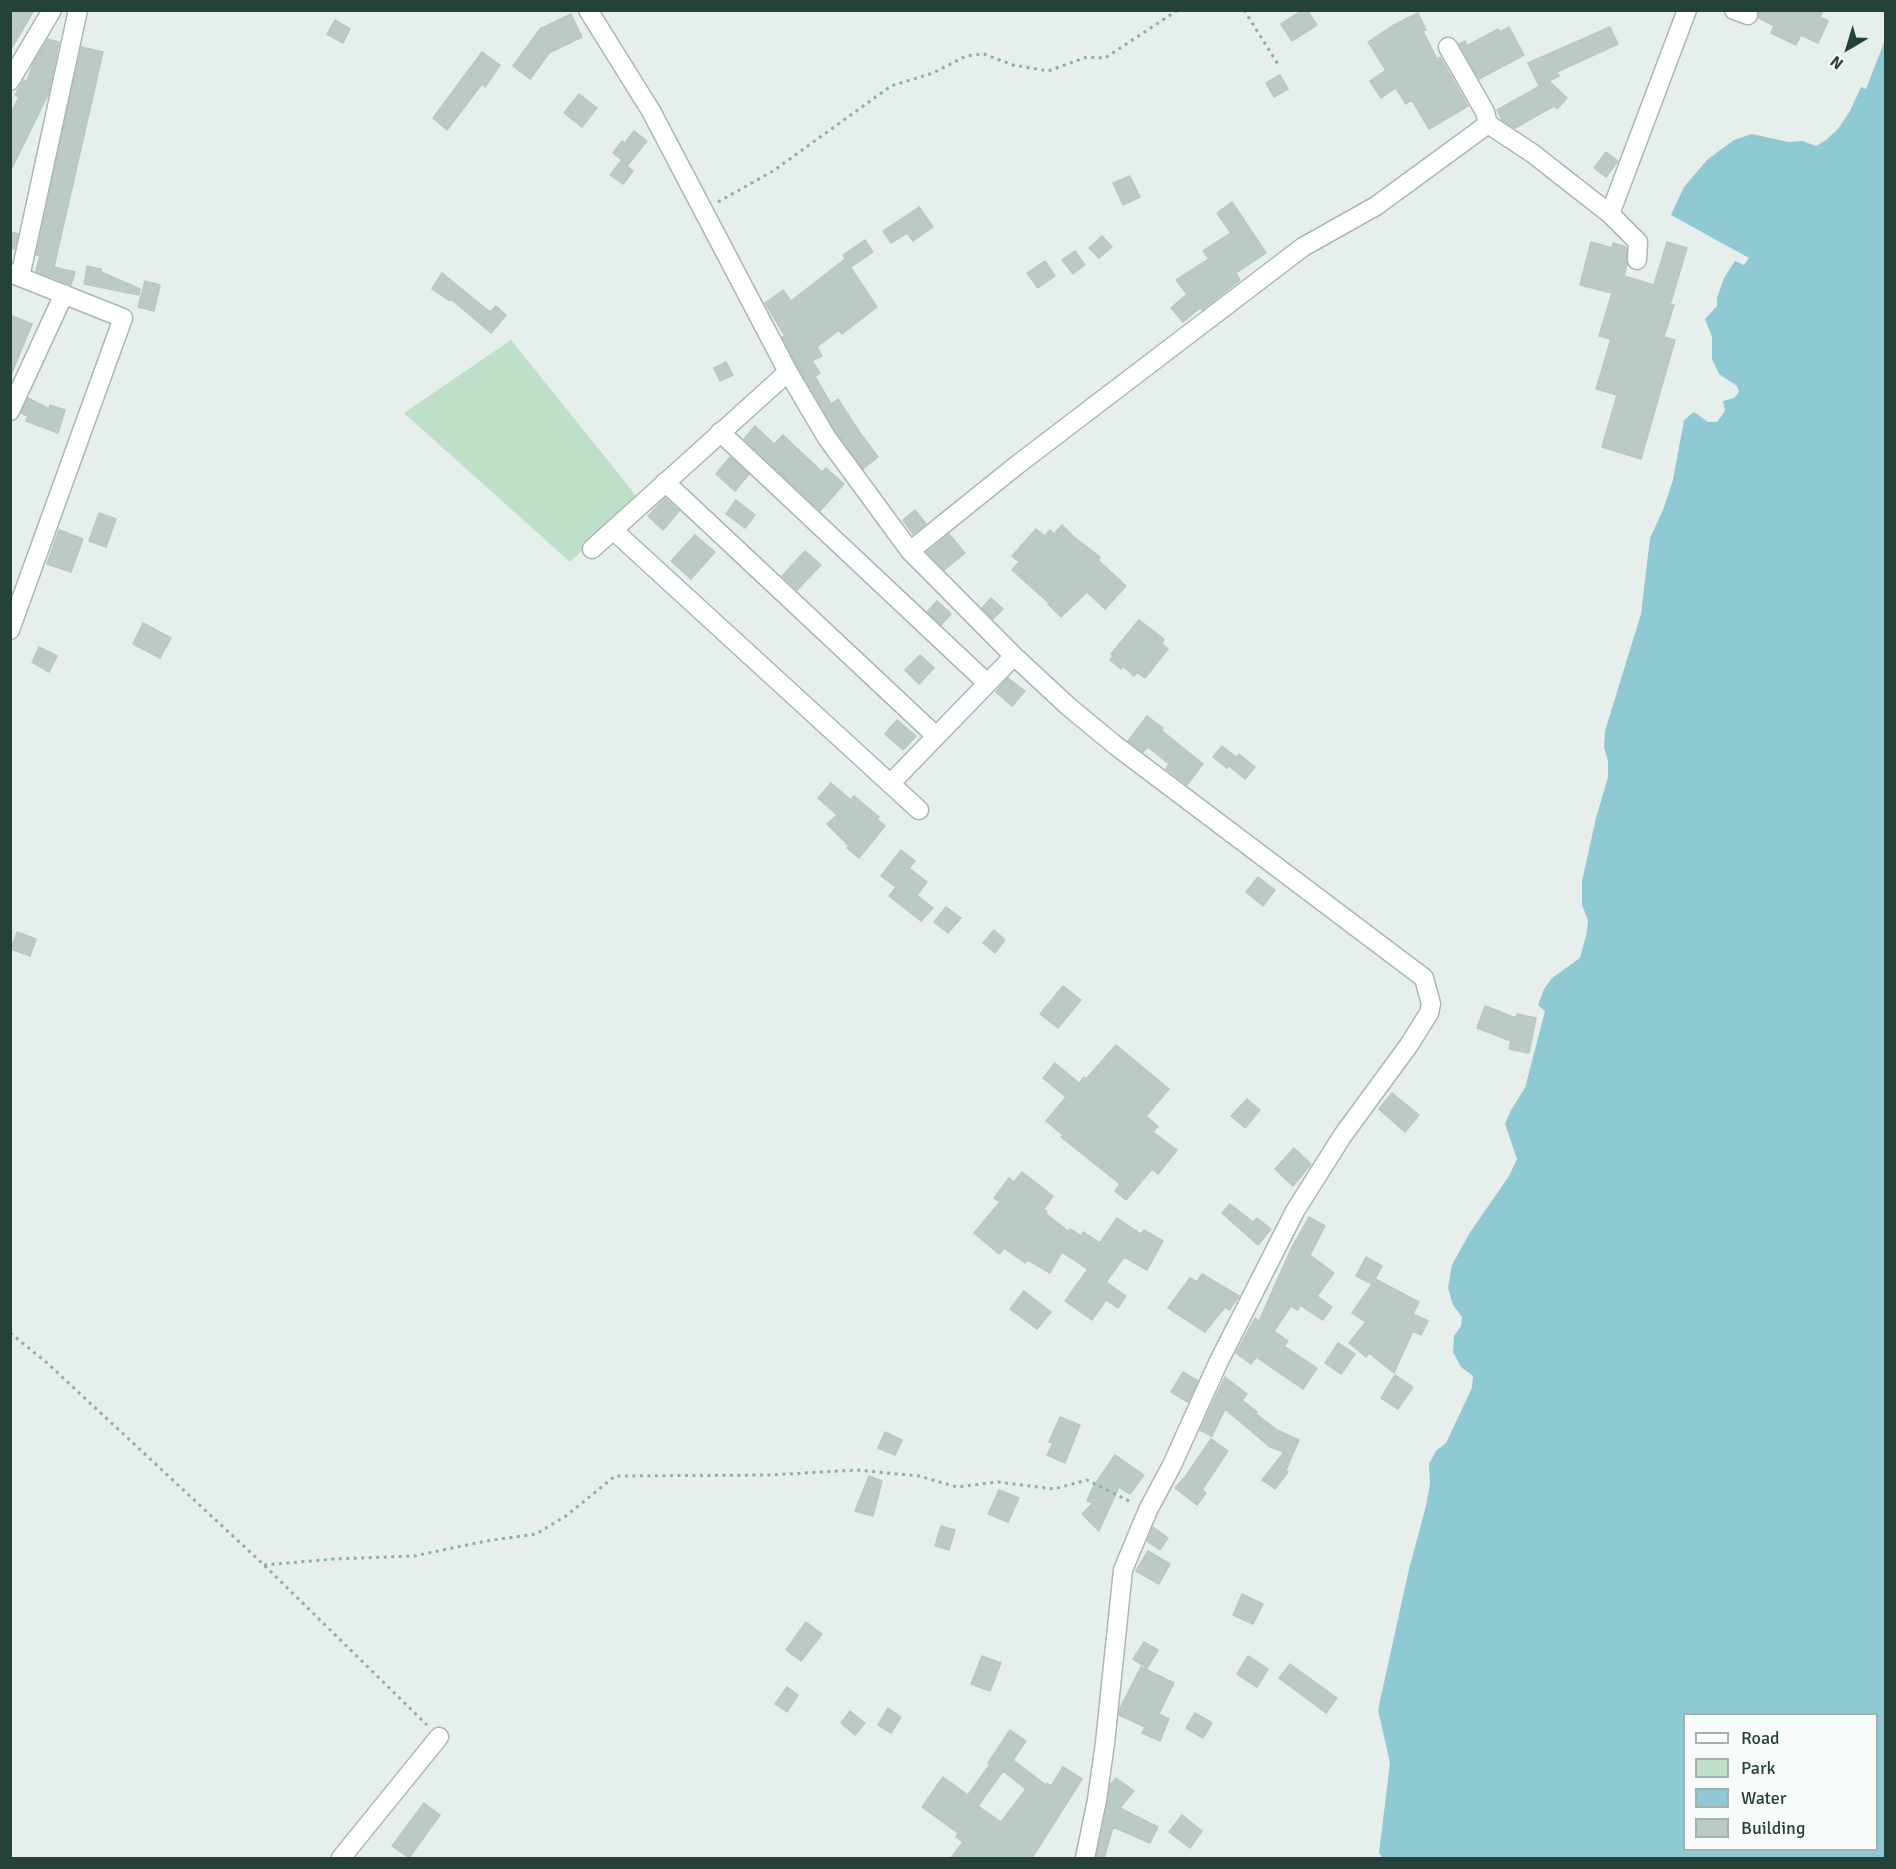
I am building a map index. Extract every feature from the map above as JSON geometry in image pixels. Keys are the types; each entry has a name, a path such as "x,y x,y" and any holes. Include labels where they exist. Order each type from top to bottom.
{"street":[{"path":"10,81 52,10"},
{"path":"10,630 123,318 15,275 78,10"},
{"path":"1610,214 1687,10"},
{"path":"590,11 651,111 789,372 827,438 910,551 1014,656 1069,707 1115,745 1424,978 1431,1004 1429,1013 1409,1046 1343,1135 1295,1211 1218,1363 1172,1465 1148,1510 1123,1570 1105,1743 1097,1800 1085,1858"},
{"path":"1448,47 1485,112 1488,124 1532,153 1610,214 1638,242 1637,260"},
{"path":"910,551 1017,465 1303,247 1376,206 1488,124"},
{"path":"10,411 64,294"},
{"path":"592,549 789,372"},
{"path":"720,432 987,683"},
{"path":"665,482 936,736"},
{"path":"613,530 919,810"},
{"path":"890,783 1014,656"},
{"path":"341,1858 439,1737"}],"path":[{"path":"703,209 773,171 891,86 933,73 966,56 984,54 1013,65 1048,71 1087,57 1106,58 1178,10"},
{"path":"1244,10 1279,66"},
{"path":"10,1333 46,1362 264,1565 439,1737"},
{"path":"264,1565 414,1556 486,1541 536,1534 566,1516 615,1476 769,1475 857,1470 919,1476 957,1487 998,1482 1054,1490 1087,1480 1148,1510"}],"green space":[{"path":"511,340 638,498 570,562 404,413"}],"water":[{"path":"1885,40 1885,1858 1383,1858 1379,1853 1390,1763 1378,1710 1409,1569 1426,1506 1430,1484 1429,1464 1436,1451 1446,1443 1472,1388 1473,1376 1461,1367 1453,1352 1454,1336 1461,1326 1462,1317 1453,1305 1448,1288 1452,1265 1469,1234 1509,1176 1517,1159 1505,1124 1525,1088 1545,1011 1538,1005 1544,989 1552,978 1580,958 1588,920 1582,905 1582,881 1608,777 1608,761 1604,747 1605,731 1641,614 1650,538 1673,480 1684,420 1694,412 1708,422 1717,422 1725,411 1723,401 1734,398 1739,392 1737,386 1719,374 1712,359 1712,337 1705,319 1717,306 1717,298 1724,278 1735,261 1744,265 1749,258 1671,215 1684,187 1708,159 1734,140 1752,134 1788,142 1802,141 1816,146 1838,129 1850,111 1861,87 1866,89"}],"building":[{"path":"10,10 34,10 10,51"},
{"path":"1303,10 1307,10 1317,25 1292,41 1281,24"},
{"path":"1758,10 1823,10 1820,17 1828,21 1818,43 1801,35 1796,45 1771,33 1774,26 1759,18"},
{"path":"1418,13 1426,30 1423,31 1437,59 1440,57 1468,106 1429,129 1412,100 1406,104 1396,88 1381,98 1370,81 1386,70 1368,42"},
{"path":"571,14 582,37 549,53 530,79 513,66 540,29"},
{"path":"335,20 350,29 343,43 327,34"},
{"path":"1509,27 1524,55 1479,79 1459,44 1465,41 1467,46 1498,29 1500,32"},
{"path":"1610,27 1618,44 1557,72 1559,76 1539,86 1528,63"},
{"path":"48,39 59,42 49,93 10,172 10,115 19,97 15,95 24,80 27,81 33,64"},
{"path":"81,47 103,52 54,267 75,272 71,285 36,271 40,255 36,255"},
{"path":"482,52 500,65 485,87 482,84 447,130 433,118"},
{"path":"1280,75 1288,89 1274,97 1266,83"},
{"path":"1549,81 1567,98 1557,109 1554,106 1515,128 1502,120 1497,110"},
{"path":"579,94 597,108 582,127 564,113"},
{"path":"634,131 647,141 628,165 613,153"},
{"path":"1606,152 1618,161 1606,177 1594,168"},
{"path":"621,161 633,171 623,184 610,175"},
{"path":"1130,176 1140,197 1123,205 1113,183"},
{"path":"1232,202 1266,253 1236,273 1240,280 1183,322 1171,308 1187,294 1176,280 1209,259 1203,251 1231,233 1217,213"},
{"path":"919,207 933,227 913,241 907,233 891,243 883,231"},
{"path":"10,232 18,234 15,249 10,248"},
{"path":"1102,236 1112,247 1099,258 1089,248"},
{"path":"865,240 873,252 851,267 843,255"},
{"path":"1591,242 1612,248 1613,243 1626,247 1627,265 1624,276 1654,285 1667,242 1687,248 1670,305 1674,305 1664,337 1675,340 1641,459 1602,447 1617,395 1596,389 1611,339 1599,336 1612,293 1580,285"},
{"path":"1075,251 1085,265 1073,274 1062,260"},
{"path":"845,259 877,307 842,334 839,330 817,347 822,356 812,361 820,373 815,376 831,404 838,399 878,457 863,469 836,432 798,367 782,337 785,336 765,303 783,290 791,301"},
{"path":"1045,261 1055,276 1038,288 1027,273"},
{"path":"87,266 101,269 101,272 140,289 139,295 84,284"},
{"path":"442,273 490,312 496,306 506,315 491,333 451,299 450,301 432,289"},
{"path":"145,281 160,285 154,311 138,307"},
{"path":"10,315 32,324 11,375 10,375"},
{"path":"726,362 733,375 720,381 714,368"},
{"path":"28,398 49,409 50,405 65,410 58,433 26,421 28,416 21,413"},
{"path":"755,426 774,444 783,435 822,472 826,468 844,484 820,511 744,439"},
{"path":"730,457 749,474 735,491 716,474"},
{"path":"665,498 679,511 663,530 648,516"},
{"path":"736,500 755,515 745,528 726,514"},
{"path":"915,510 926,524 913,534 903,520"},
{"path":"99,513 116,519 106,547 89,541"},
{"path":"1062,525 1100,557 1098,560 1126,586 1105,609 1087,592 1061,617 1012,570 1019,562 1012,556 1036,529 1045,536 1050,530 1054,534"},
{"path":"59,530 83,539 71,572 47,564"},
{"path":"949,534 965,553 944,570 927,552"},
{"path":"695,535 715,552 691,579 671,561"},
{"path":"805,551 821,565 797,590 782,576"},
{"path":"991,598 1003,609 993,619 982,608"},
{"path":"937,601 951,614 941,625 927,612"},
{"path":"1139,620 1164,639 1162,644 1168,649 1145,678 1137,672 1134,676 1123,666 1121,669 1110,660 1113,656 1111,654"},
{"path":"143,623 171,638 160,658 133,644"},
{"path":"39,647 57,656 49,672 32,662"},
{"path":"920,655 934,668 919,684 905,670"},
{"path":"1008,678 1025,691 1012,706 996,692"},
{"path":"1147,716 1203,764 1187,785 1166,769 1169,764 1148,747 1143,752 1128,741"},
{"path":"897,720 916,736 903,750 885,734"},
{"path":"1222,746 1236,757 1227,768 1213,757"},
{"path":"1239,754 1255,767 1245,779 1229,766"},
{"path":"831,783 851,800 854,796 879,817 877,819 885,826 859,858 847,848 849,846 827,824 837,815 818,798"},
{"path":"901,850 915,861 909,868 927,882 917,895 933,908 921,921 889,896 896,887 881,876"},
{"path":"1258,877 1275,890 1263,906 1246,892"},
{"path":"946,907 961,918 948,933 934,922"},
{"path":"994,930 1005,940 995,953 983,943"},
{"path":"17,932 36,939 30,956 11,949"},
{"path":"1063,986 1081,1000 1058,1028 1040,1014"},
{"path":"1485,1006 1516,1018 1517,1014 1536,1018 1529,1053 1509,1049 1511,1041 1477,1028"},
{"path":"1116,1045 1169,1089 1146,1116 1158,1126 1153,1132 1177,1150 1158,1174 1152,1169 1126,1200 1115,1191 1120,1184 1061,1137 1063,1135 1046,1121 1066,1097 1043,1078 1055,1063 1079,1083 1084,1077 1086,1079"},
{"path":"1392,1093 1419,1115 1405,1132 1379,1109"},
{"path":"1247,1099 1260,1110 1245,1128 1231,1116"},
{"path":"1294,1148 1311,1164 1293,1186 1275,1169"},
{"path":"1022,1172 1053,1196 1044,1209 1047,1212 1045,1213 1068,1231 1070,1229 1081,1236 1083,1232 1100,1243 1117,1218 1141,1234 1144,1230 1163,1241 1147,1270 1124,1257 1106,1282 1126,1296 1118,1308 1106,1300 1092,1320 1065,1301 1088,1269 1062,1252 1050,1273 1028,1260 1025,1263 1004,1248 999,1254 974,1233 1000,1202 994,1198 1009,1178 1014,1182"},
{"path":"1230,1204 1253,1222 1257,1218 1271,1229 1258,1245 1222,1213"},
{"path":"1309,1217 1325,1226 1310,1255 1334,1273 1317,1296 1332,1307 1323,1320 1300,1305 1298,1310 1291,1306 1274,1331 1288,1341 1284,1346 1317,1368 1303,1389 1256,1357 1251,1364 1236,1353 1255,1318 1259,1321 1292,1247"},
{"path":"1366,1257 1382,1266 1375,1279 1419,1302 1413,1314 1428,1321 1421,1335 1413,1331 1394,1373 1369,1353 1366,1357 1349,1343 1366,1322 1352,1313 1372,1284 1356,1276"},
{"path":"1202,1274 1239,1296 1229,1310 1225,1307 1205,1332 1168,1308 1190,1278 1197,1282"},
{"path":"1024,1291 1051,1312 1037,1329 1010,1309"},
{"path":"1338,1343 1355,1354 1341,1374 1325,1363"},
{"path":"1183,1372 1198,1381 1188,1402 1171,1392"},
{"path":"1395,1375 1413,1387 1398,1409 1381,1398"},
{"path":"1225,1377 1247,1394 1242,1400 1257,1412 1255,1413 1277,1430 1299,1440 1286,1470 1288,1472 1275,1489 1262,1480 1284,1452 1270,1447 1225,1409 1212,1436 1200,1430"},
{"path":"1060,1417 1080,1425 1065,1463 1047,1455 1053,1443 1049,1442"},
{"path":"885,1432 902,1440 895,1455 878,1448"},
{"path":"1211,1439 1228,1451 1202,1490 1206,1493 1197,1505 1175,1488"},
{"path":"1115,1455 1144,1475 1130,1494 1119,1487 1099,1531 1082,1514 1093,1503 1087,1501 1093,1487"},
{"path":"869,1476 882,1481 873,1516 855,1511"},
{"path":"999,1490 1019,1498 1008,1522 988,1514"},
{"path":"941,1526 955,1530 949,1550 935,1546"},
{"path":"1153,1527 1168,1538 1160,1550 1147,1541"},
{"path":"1148,1551 1170,1564 1159,1584 1136,1571"},
{"path":"1242,1594 1263,1604 1253,1624 1233,1615"},
{"path":"806,1622 822,1634 801,1661 786,1650"},
{"path":"1144,1642 1158,1650 1147,1668 1133,1659"},
{"path":"982,1656 1001,1663 990,1691 971,1684"},
{"path":"1248,1656 1268,1669 1257,1687 1237,1674"},
{"path":"1290,1664 1337,1698 1326,1713 1279,1678"},
{"path":"1141,1667 1174,1683 1159,1714 1169,1719 1160,1741 1142,1733 1145,1727 1119,1715 1120,1708"},
{"path":"787,1687 798,1695 787,1712 775,1704"},
{"path":"888,1708 901,1717 891,1733 878,1725"},
{"path":"850,1711 865,1723 855,1735 841,1723"},
{"path":"1195,1713 1212,1723 1203,1738 1186,1728"},
{"path":"1010,1730 1026,1741 1013,1760 1046,1785 1047,1783 1051,1786 1063,1767 1082,1779 1032,1858 951,1858 963,1842 956,1837 958,1833 922,1807 943,1777 968,1795 990,1764 988,1763","holes":["1003,1771 1026,1789 1001,1822 978,1806"]},
{"path":"1116,1778 1134,1791 1120,1808 1158,1827 1150,1843 1113,1827 1104,1858 1096,1858 1110,1785"},
{"path":"424,1803 440,1815 409,1858 392,1846"},
{"path":"1182,1815 1202,1831 1190,1848 1169,1832"}]}
